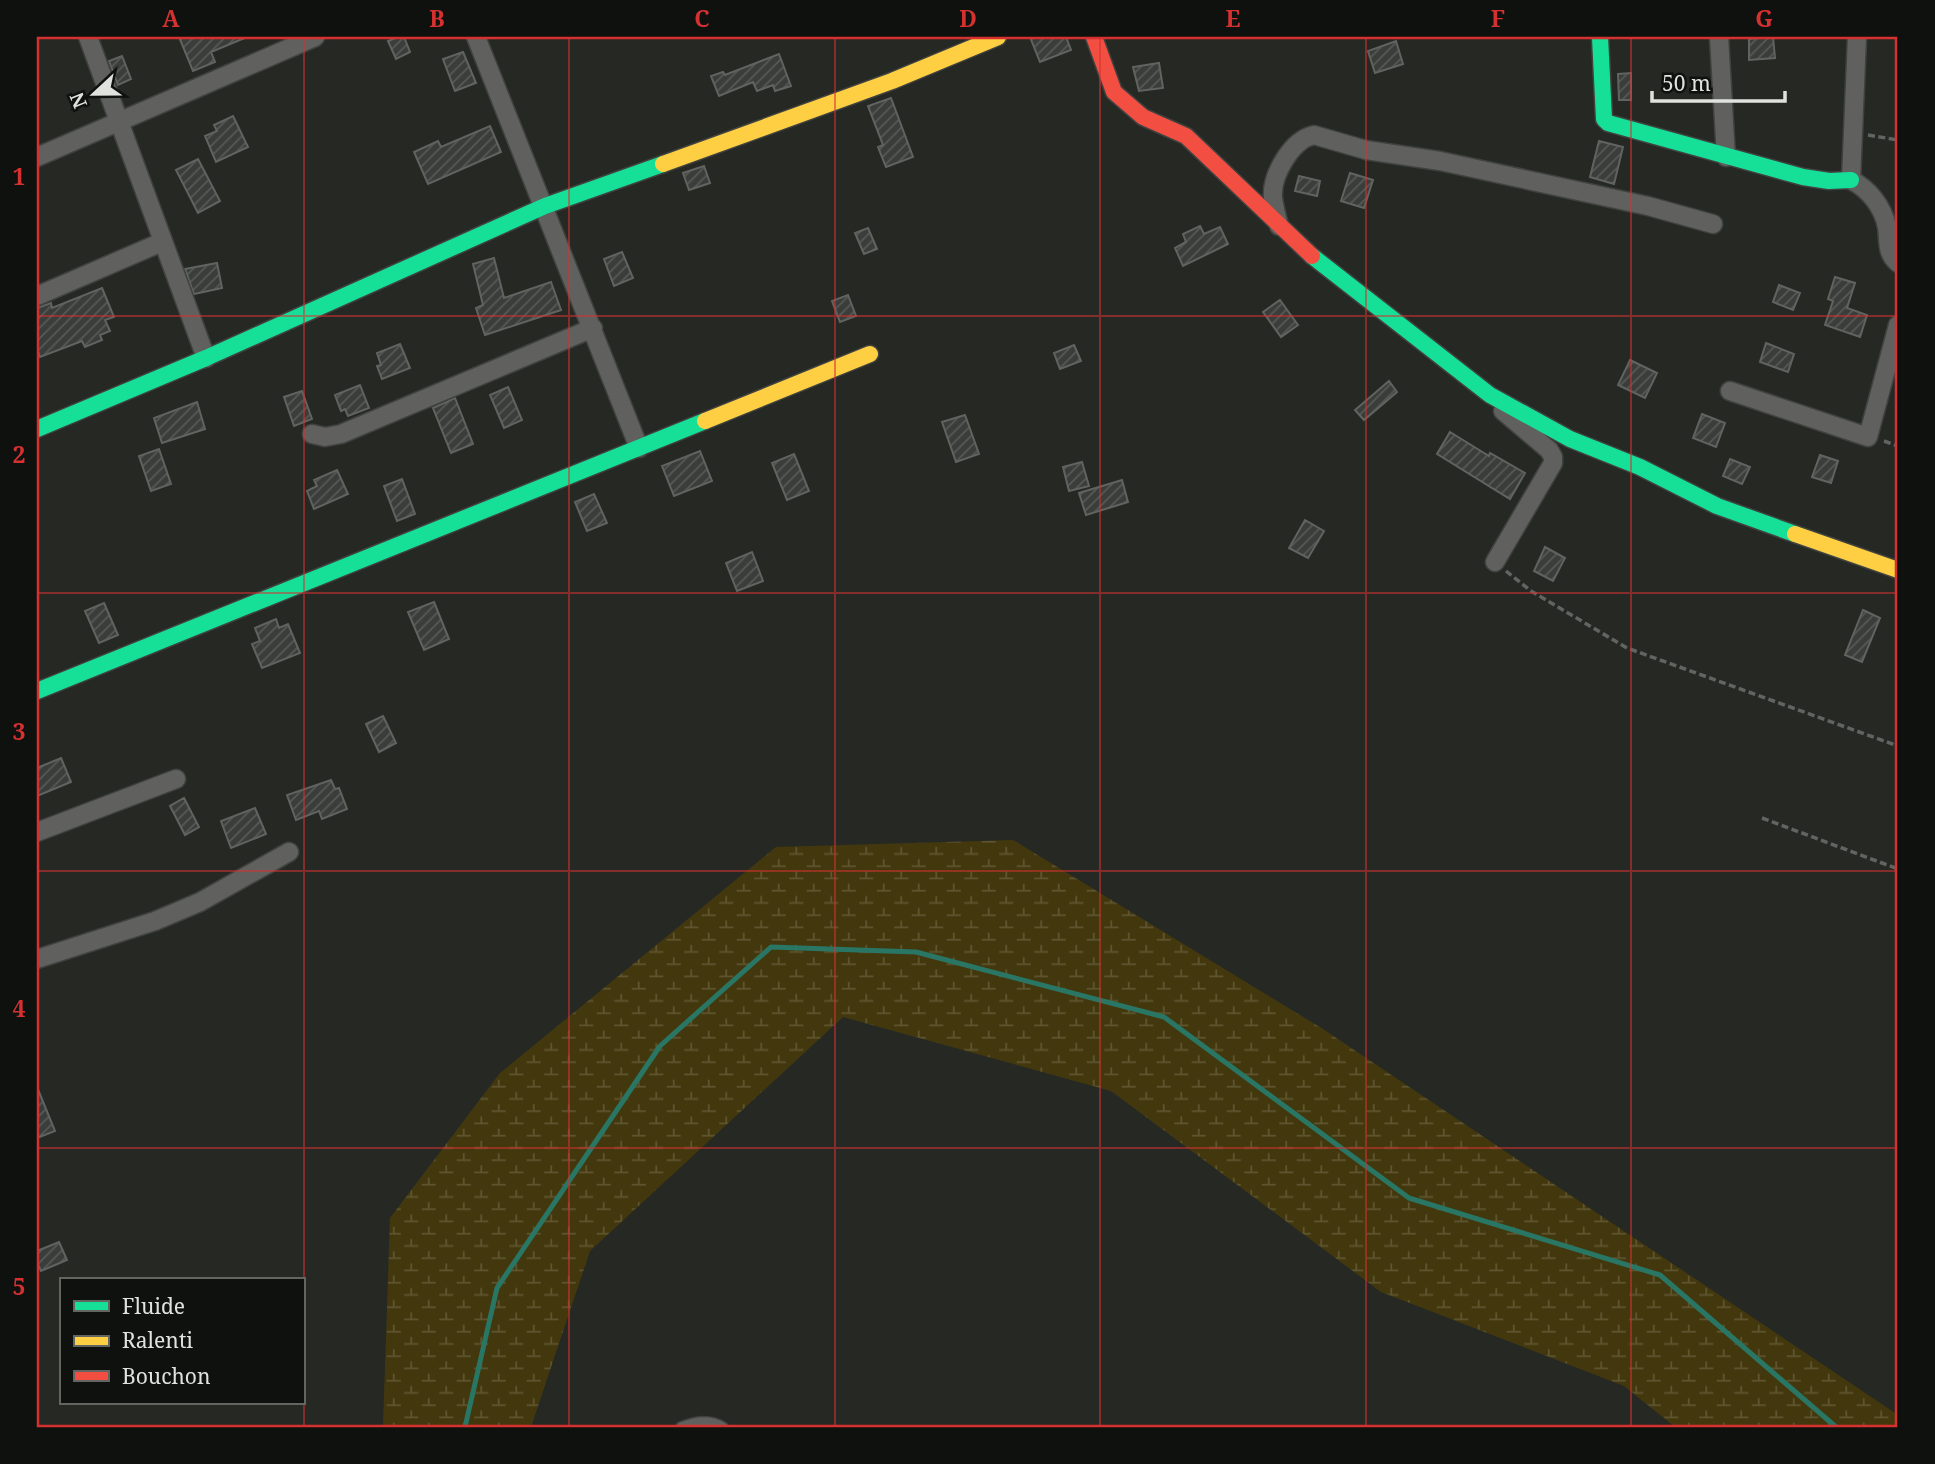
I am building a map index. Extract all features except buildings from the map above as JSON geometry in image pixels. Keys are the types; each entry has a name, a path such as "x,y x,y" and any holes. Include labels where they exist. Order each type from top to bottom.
{"street":[{"path":"88,37 206,358"},
{"path":"37,157 315,37"},
{"path":"476,37 639,448"},
{"path":"37,429 206,358 545,206 892,81 998,37"},
{"path":"1094,37 1114,92 1143,117 1186,136 1279,226 1334,274 1490,394 1570,439 1640,467 1717,506 1898,570"},
{"path":"1600,37 1604,119 1608,123 1803,177 1829,181 1851,180 1862,185 1881,208 1887,226 1889,252 1898,262"},
{"path":"1718,37 1726,157"},
{"path":"1851,180 1857,37"},
{"path":"1279,226 1273,198 1280,169 1298,144 1305,137 1314,135 1366,150 1440,161 1648,206 1713,224"},
{"path":"37,296 162,242"},
{"path":"1730,391 1868,437 1898,325"},
{"path":"312,434 325,437 341,434 593,328"},
{"path":"37,691 870,354"},
{"path":"1490,394 1508,416 1549,450 1553,457 1553,463 1495,562"},
{"path":"37,832 176,779"},
{"path":"37,959 155,921 200,902 289,852"}],"lane":[{"path":"681,1427 697,1422 717,1423 723,1427"}],"path":[{"path":"1853,133 1898,140"},
{"path":"1495,562 1531,591 1627,648 1898,746"},
{"path":"1762,818 1898,869"}],"green space":[{"path":"1013,840 1323,1029 1898,1415 1898,1427 1675,1427 1624,1386 1381,1292 1111,1091 843,1017 590,1251 531,1427 383,1427 390,1218 500,1073 776,847"}],"waterway":[{"path":"465,1427 497,1288 660,1046 771,947 916,952 1164,1017 1409,1198 1660,1275 1836,1427"}],"traffic: fast":[{"path":"1600,37 1604,119 1608,123 1803,177 1829,181 1851,180"},
{"path":"37,429 206,358 545,206 663,164"},
{"path":"1312,256 1490,395 1570,439 1640,467 1717,506 1795,534"},
{"path":"37,691 705,421"}],"traffic: slow":[{"path":"663,164 892,81 998,37"},
{"path":"705,421 870,354"},
{"path":"1795,534 1898,570"}],"traffic: jam":[{"path":"1094,37 1114,92 1143,117 1186,136 1312,256"}]}
